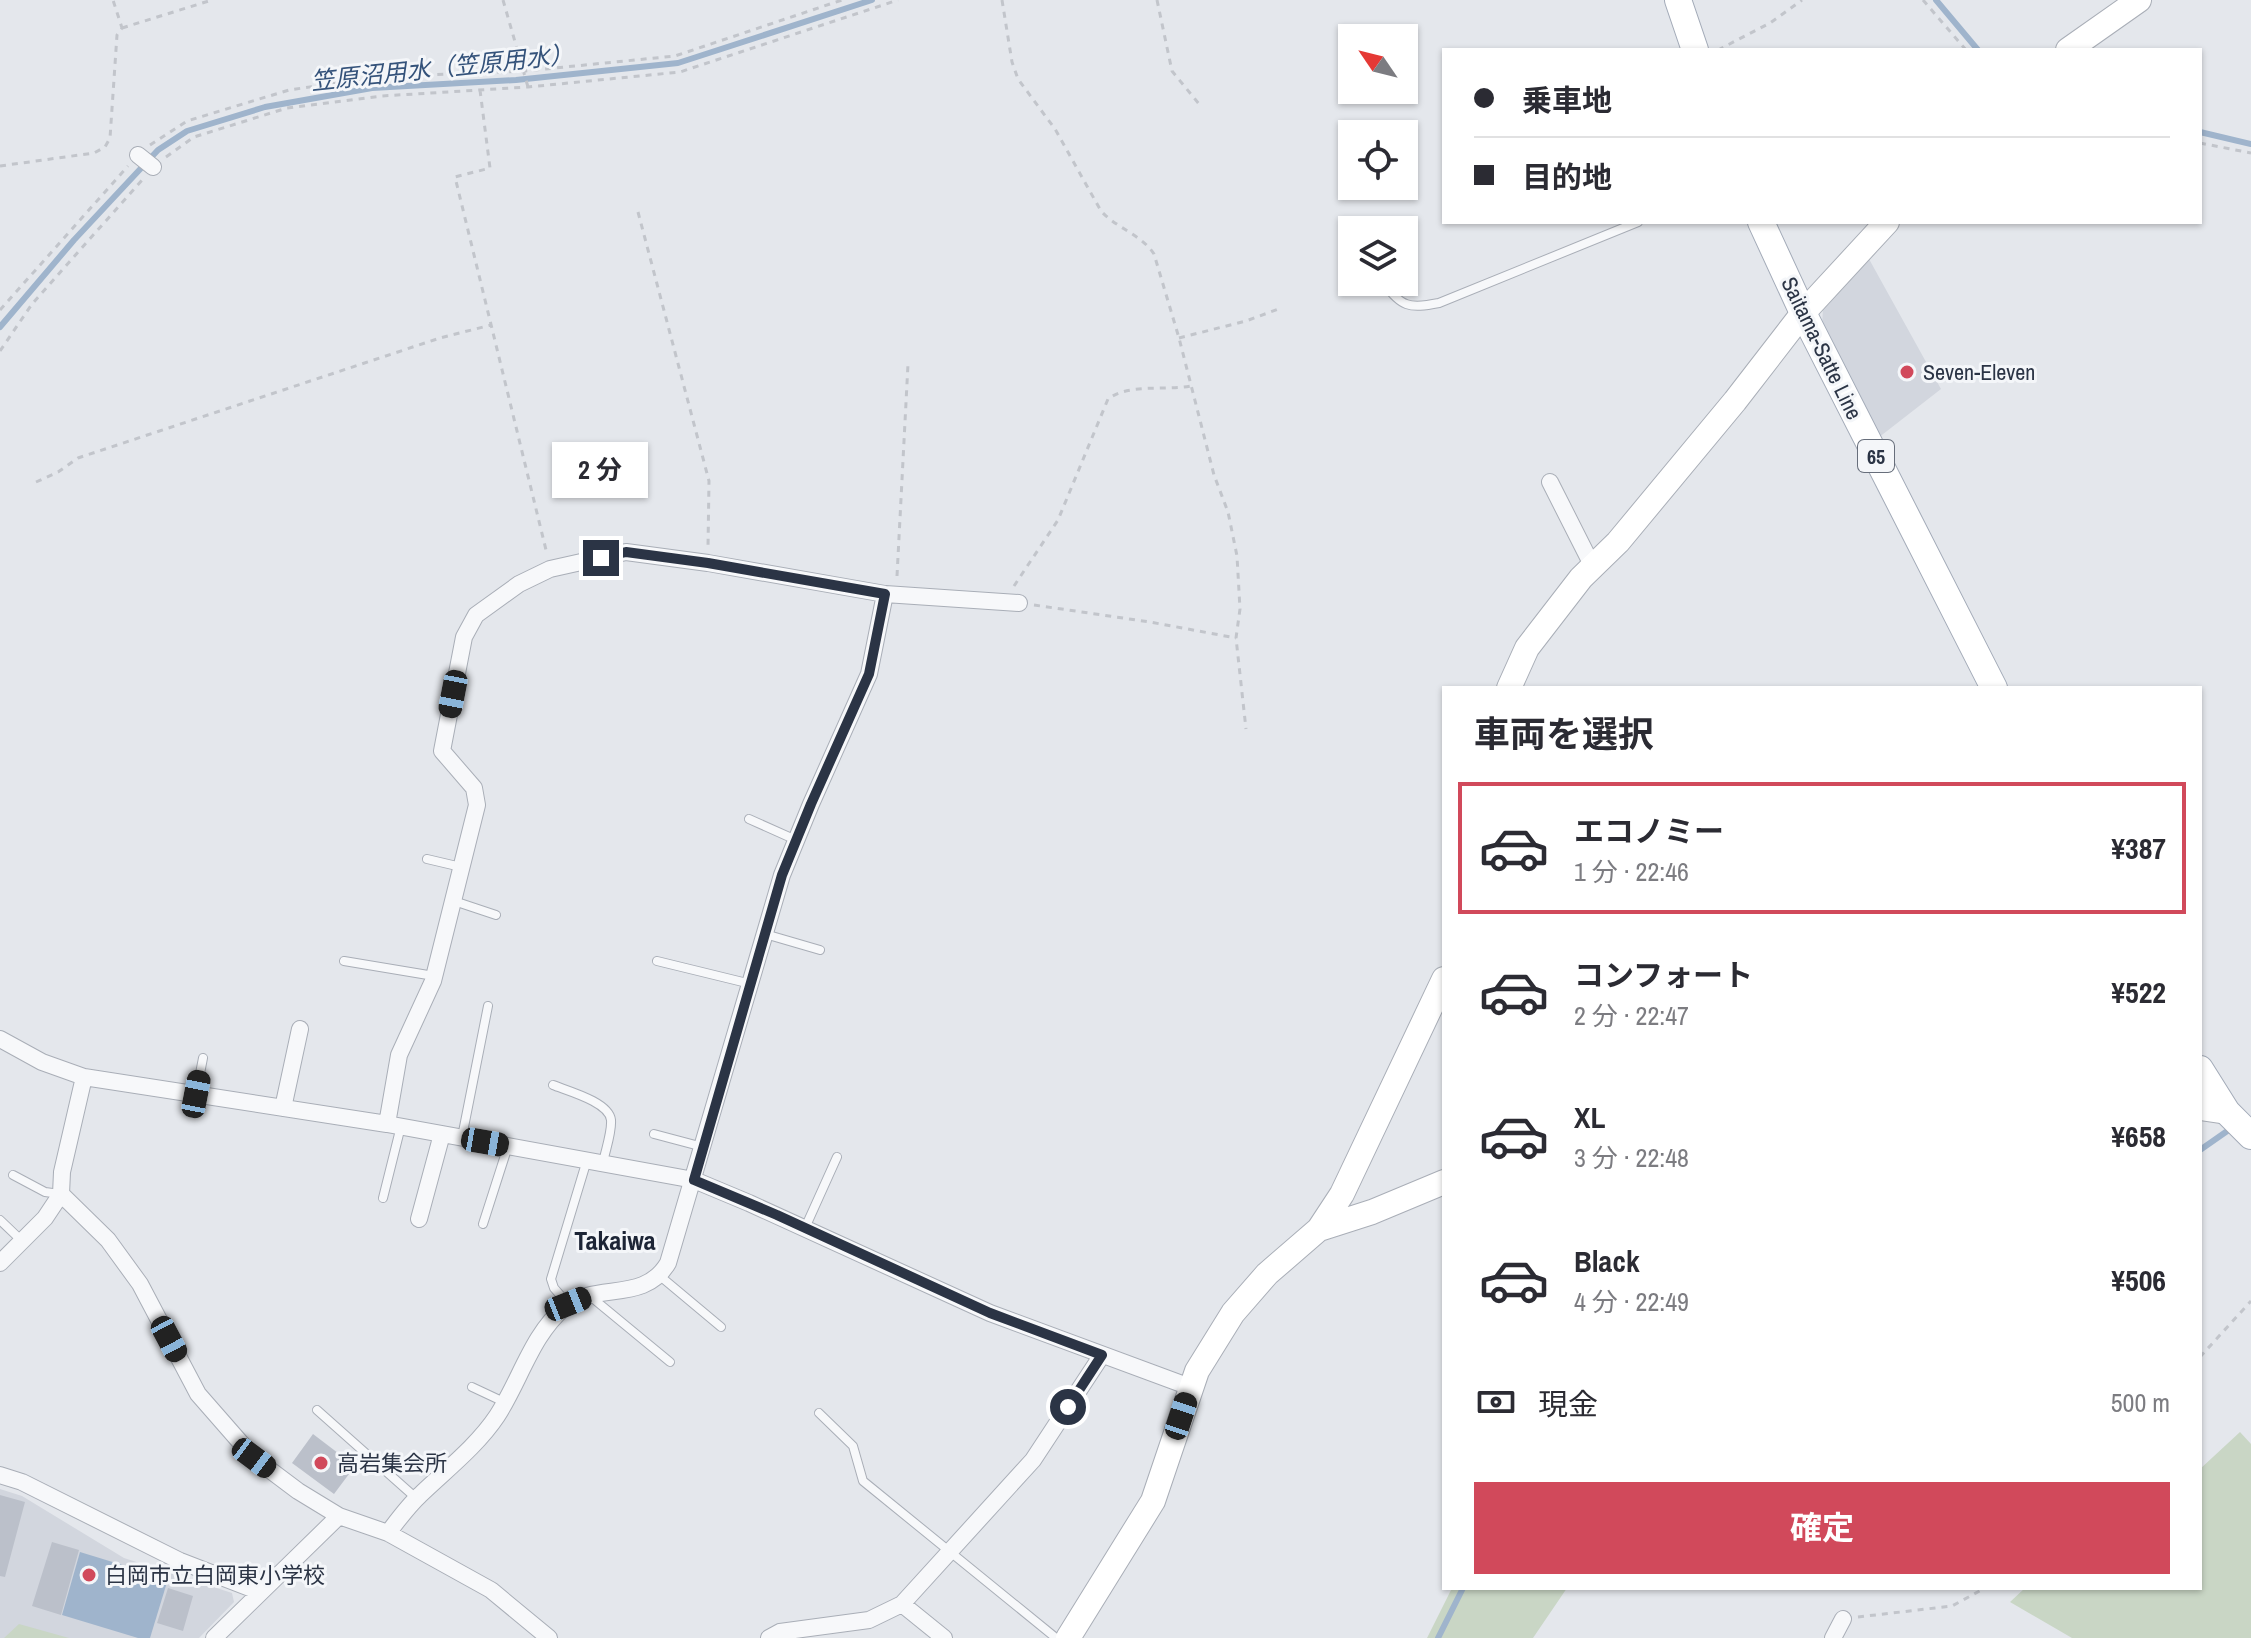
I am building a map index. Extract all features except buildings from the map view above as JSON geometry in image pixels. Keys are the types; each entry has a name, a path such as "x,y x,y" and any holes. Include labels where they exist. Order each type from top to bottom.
{"main road":[{"path":"1678,0 1694,48"},
{"name":"Saitama-Satte Line","path":"1762,224 1803,313 1993,686"},
{"path":"2202,1072 2227,1112 2251,1136"}],"street":[{"path":"2071,48 2139,0"},
{"path":"138,155 153,167"},
{"path":"1510,686 1527,648 1735,401 1803,313 1885,224"},
{"path":"1550,482 1593,567"},
{"path":"394,1125 399,1055 434,976 477,805 474,788 442,751 464,637 476,615 519,584 550,569 626,552 890,595 1012,603"},
{"path":"388,1533 416,1498 463,1454 496,1417 550,1320 568,1304 589,1295 634,1289 660,1276 668,1263 782,875 869,674 890,595"},
{"path":"1068,1638 1153,1501 1197,1371 1233,1313 1267,1274 1319,1229 1342,1194 1442,983"},
{"path":"283,1108 300,1029"},
{"path":"0,1039 42,1062 84,1077 394,1125 694,1180 990,1313 1190,1387"},
{"path":"0,1263 45,1218 61,1194 62,1172 84,1077"},
{"path":"2202,1108 2227,1112"},
{"path":"419,1219 442,1134"},
{"path":"1319,1229 1372,1212 1442,1183"},
{"path":"61,1194 108,1240 140,1284 198,1394 254,1458 298,1491 339,1516 388,1533 491,1590 549,1638"},
{"path":"769,1638 780,1632 869,1620 902,1604 1033,1460 1102,1355"},
{"path":"0,1475 22,1482 180,1561 260,1592"},
{"path":"214,1638 339,1516"},
{"path":"902,1604 944,1638"},
{"path":"1833,1638 1843,1619"}],"lane":[{"path":"1394,296 1409,307 1439,303 1633,224"},
{"path":"749,819 796,841"},
{"path":"427,859 463,868"},
{"path":"454,901 496,915"},
{"path":"765,934 820,950"},
{"path":"344,961 434,976"},
{"path":"657,961 751,984"},
{"path":"462,1137 488,1006"},
{"path":"196,1094 203,1058"},
{"path":"553,1085 593,1101 607,1110 611,1119 551,1279 554,1288 568,1304"},
{"path":"383,1198 394,1125"},
{"path":"654,1134 703,1147"},
{"path":"483,1224 508,1146"},
{"path":"805,1228 837,1157"},
{"path":"13,1175 45,1192 61,1194"},
{"path":"0,1220 22,1241"},
{"path":"660,1276 721,1327"},
{"path":"589,1295 670,1362"},
{"path":"472,1387 504,1402"},
{"path":"317,1410 416,1498"},
{"path":"819,1413 853,1446 863,1481 1056,1638"}],"path":[{"path":"113,0 122,28"},
{"path":"0,166 94,153 105,147 110,138 117,35 122,28 212,0"},
{"path":"503,0 528,87"},
{"path":"0,310 138,155 187,121 289,90 378,77 525,71 675,56 842,0"},
{"path":"0,351 32,304 153,167 194,137 287,108 382,96 528,87 680,72 898,0"},
{"path":"1002,0 1012,62 1018,79 1055,129 1108,220 1151,249 1179,338 1214,475 1228,512 1237,556 1240,609 1236,638 1246,729"},
{"path":"1157,0 1172,71 1199,104"},
{"path":"1722,48 1770,23 1802,0"},
{"path":"1923,0 1964,48"},
{"path":"480,90 490,168 455,177 550,569"},
{"path":"2202,143 2251,153"},
{"path":"638,212 709,481 708,563"},
{"path":"1179,338 1246,321 1281,308"},
{"path":"36,482 78,458 440,338 491,325"},
{"path":"890,595 908,364"},
{"path":"1191,386 1173,390 1122,391 1108,399 1058,520 1023,568 1012,603 1150,622 1236,638"},
{"path":"2202,1355 2251,1301"},
{"path":"1843,1619 1952,1606 1981,1590"}],"shaded area":[{"path":"1869,259 1941,389 1878,438 1822,329 1823,307"},
{"name":"白岡市立白岡東小学校","path":"0,1489 22,1496 124,1558 232,1593 234,1602 199,1638 0,1638"}],"green space":[{"path":"2240,1432 2251,1444 2251,1638 2072,1638 2010,1602 2023,1590 2202,1590 2202,1467"},
{"path":"1451,1590 1566,1590 1533,1638 1427,1638"},
{"path":"19,1624 69,1638 4,1638"}],"water":[{"path":"80,1552 168,1579 150,1638 138,1638 62,1615"}],"waterway":[{"name":"笠原沼用水（笠原用水）","path":"0,327 74,240 158,150 187,131 265,107 372,88 516,80 678,63 872,0"},
{"path":"1936,0 1976,48"},
{"path":"2202,132 2251,144"},
{"path":"2202,1149 2233,1127"},
{"path":"1438,1638 1462,1590"}],"place":[{"name":"Seven-Eleven","path":"1907,372"},
{"name":"高岩集会所","path":"321,1463"},
{"name":"白岡市立白岡東小学校","path":"89,1575"}],"district":[{"name":"Takaiwa","path":"615,1240"}],"route":[{"path":"601,558 626,552 885,594 869,674 782,875 694,1180 990,1313 1102,1355 1068,1407"}]}
